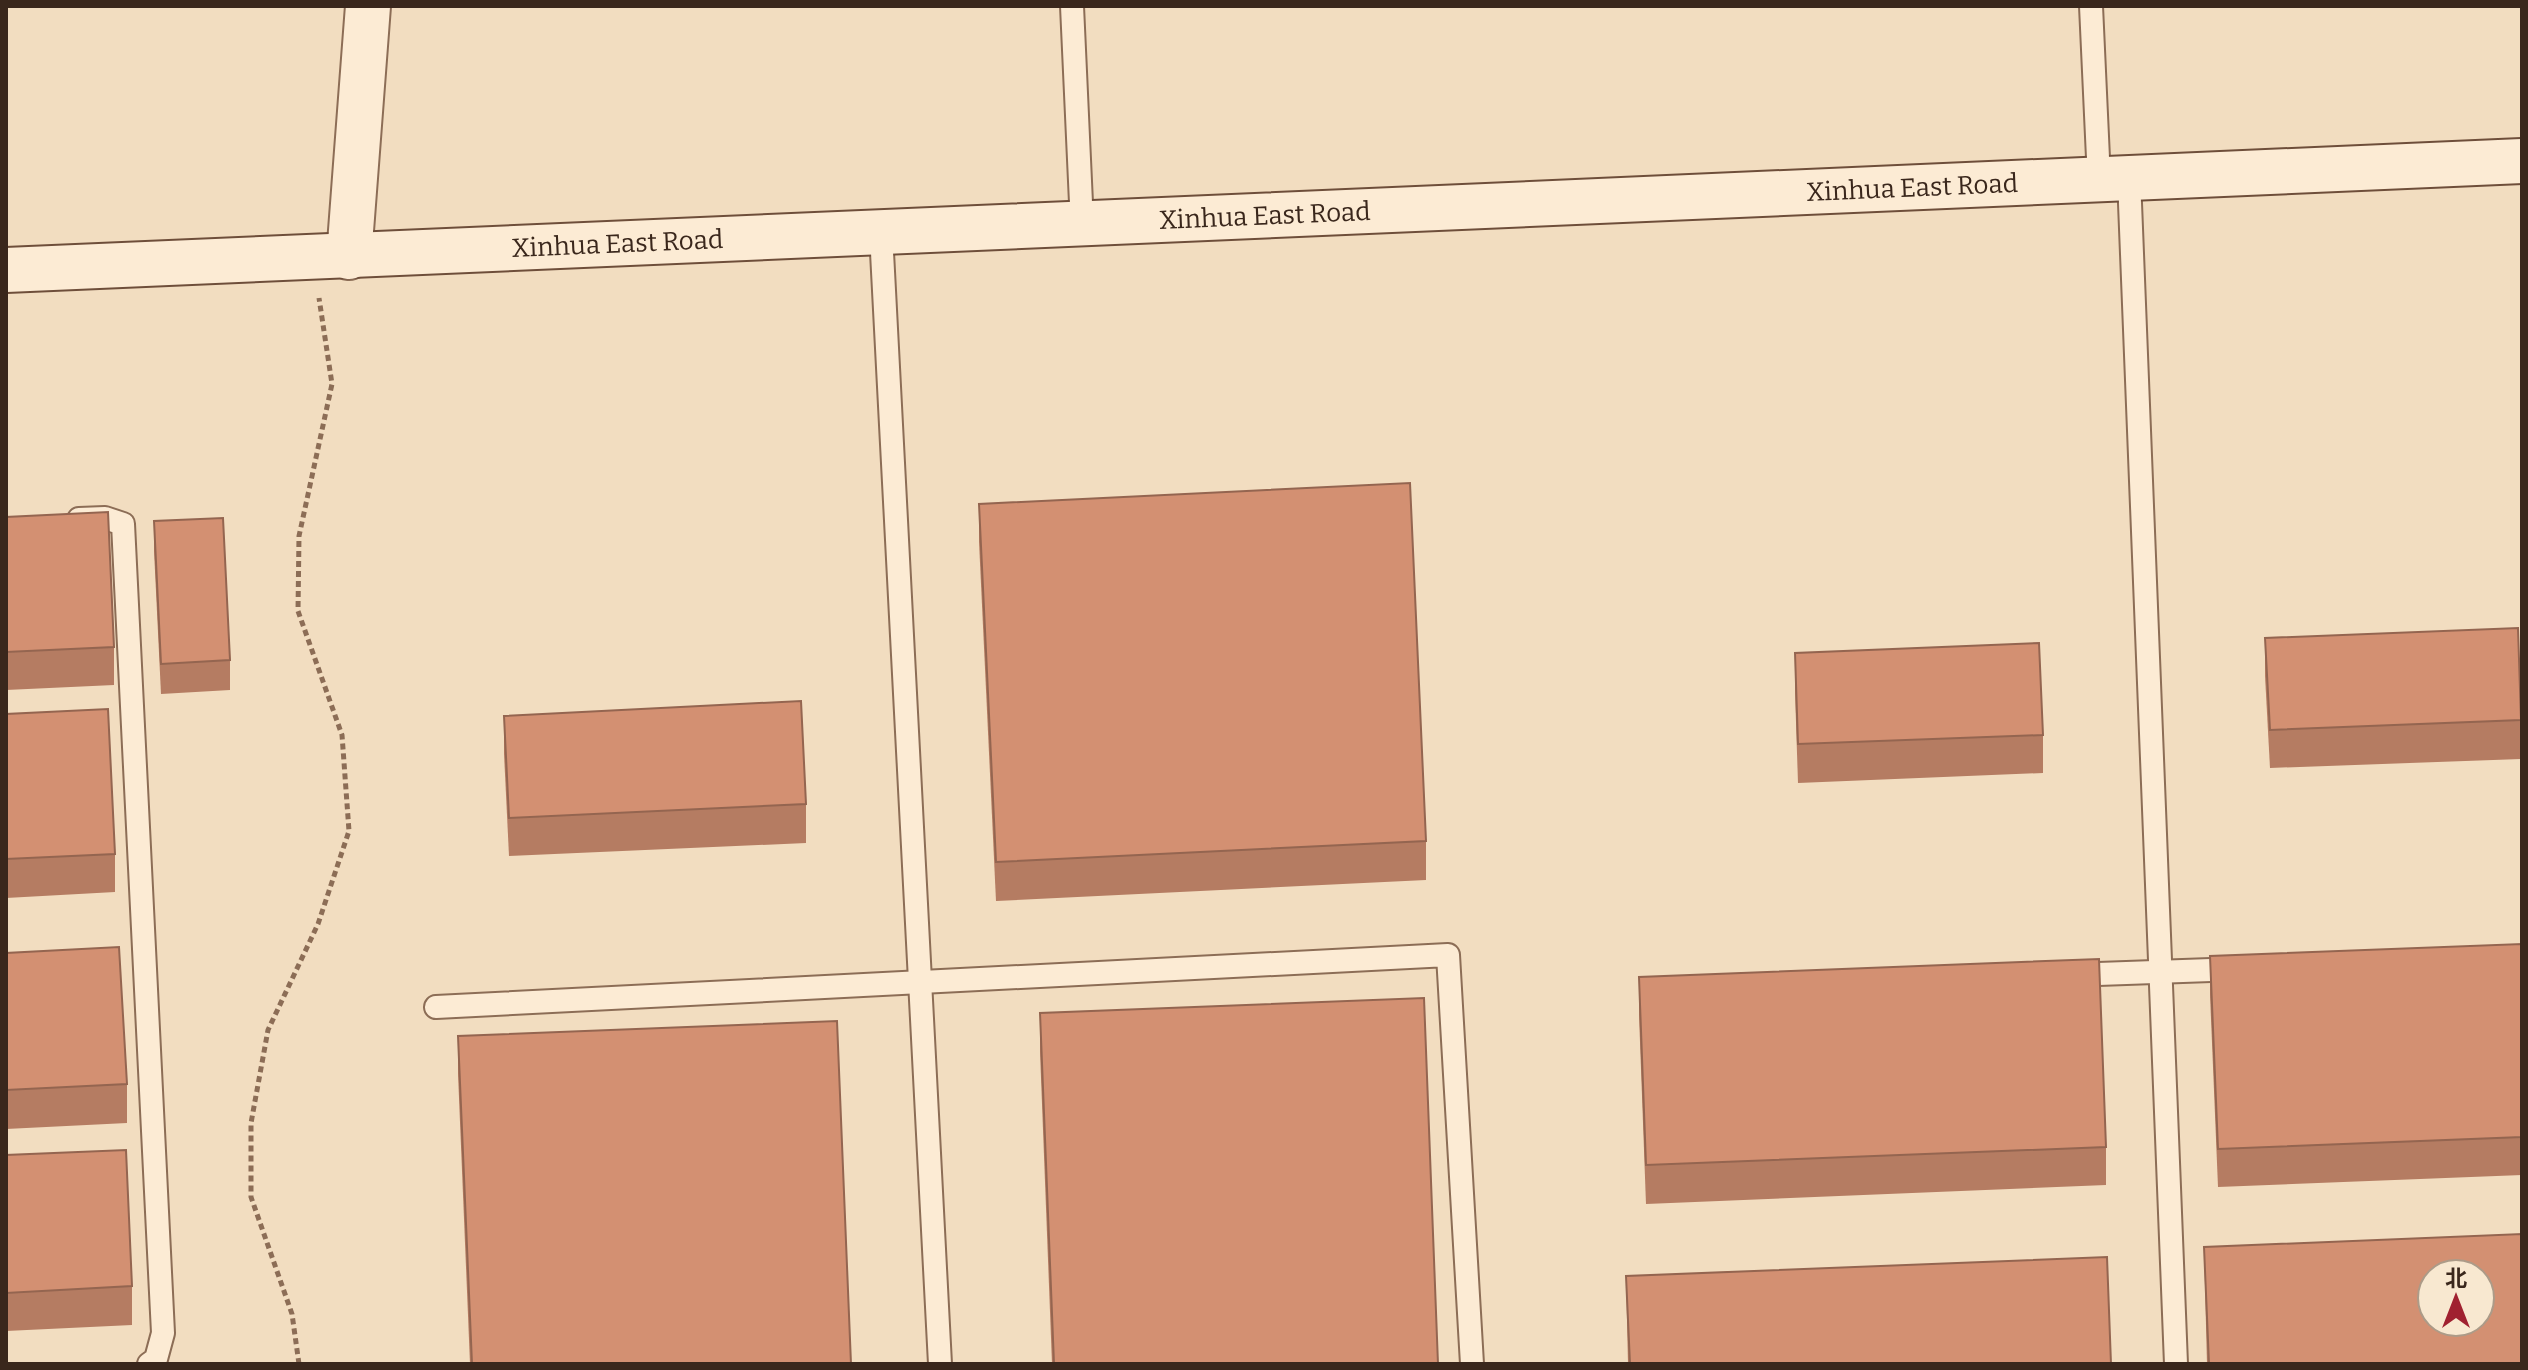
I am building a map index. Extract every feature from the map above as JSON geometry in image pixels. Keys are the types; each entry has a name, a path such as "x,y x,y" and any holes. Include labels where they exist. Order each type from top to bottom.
{"main road":[{"path":"331,257 368,6"},
{"name":"Xinhua East Road","path":"6,270 2522,161"}],"lane":[{"path":"1072,6 1082,225"},
{"path":"2091,6 2114,179 2160,972 2176,1364"},
{"path":"881,233 940,1364"},
{"path":"62,520 105,518 123,524 163,1333 156,1359 149,1364"},
{"path":"436,1007 1448,955 1472,1364"},
{"path":"2051,976 2255,968"}],"path":[{"path":"299,1364 292,1314 251,1197 251,1123 268,1030 318,924 349,831 342,735 298,611 299,536 332,384 331,257"}],"building":[{"path":"1410,483 1426,841 996,862 979,504"},
{"path":"108,512 114,647 6,652 6,517"},
{"path":"223,518 230,660 161,664 154,521"},
{"path":"2518,628 2521,720 2270,730 2265,638"},
{"path":"2039,643 2043,735 1798,744 1795,653"},
{"path":"801,701 806,804 509,818 504,716"},
{"path":"108,709 115,854 6,859 6,714"},
{"path":"2522,944 2522,1137 2218,1149 2210,956"},
{"path":"119,947 127,1084 6,1090 6,953"},
{"path":"2099,959 2106,1147 1646,1165 1639,977"},
{"path":"1424,998 1438,1364 1054,1364 1040,1013"},
{"path":"837,1021 851,1364 472,1364 458,1036"},
{"path":"126,1150 132,1286 6,1293 6,1155"},
{"path":"2522,1234 2522,1364 2209,1364 2204,1247"},
{"path":"2107,1257 2111,1364 1630,1364 1626,1276"}]}
